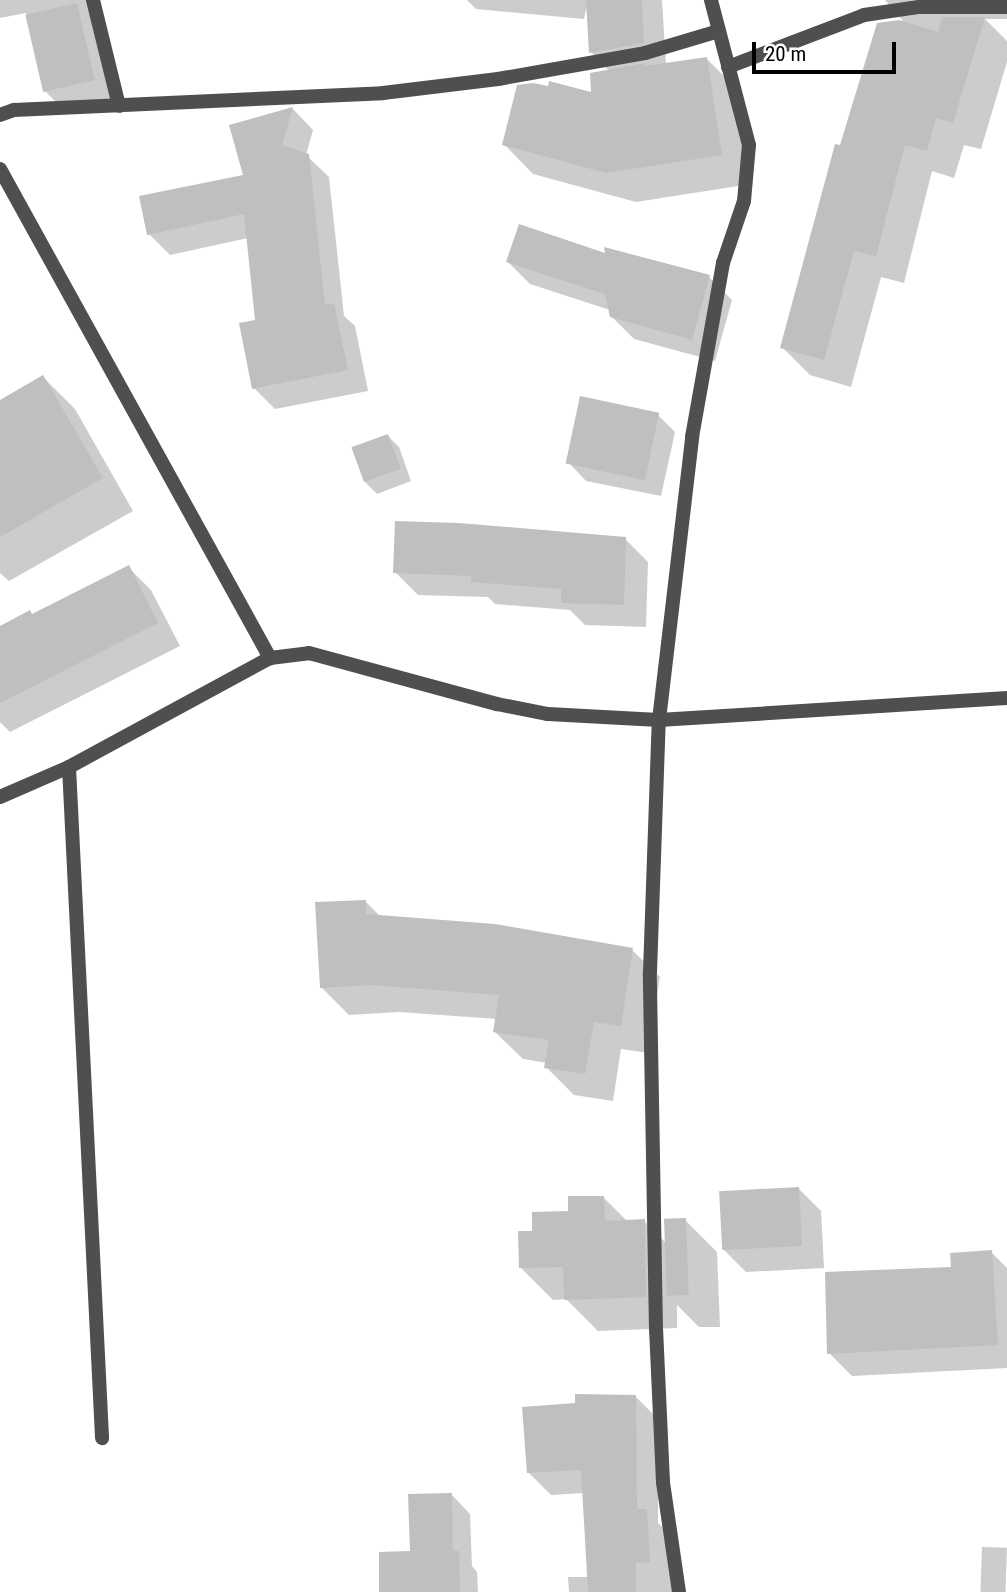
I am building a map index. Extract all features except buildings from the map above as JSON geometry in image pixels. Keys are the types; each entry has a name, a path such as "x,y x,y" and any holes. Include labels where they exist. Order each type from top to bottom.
{"street":[{"path":"93,0 119,106"},
{"path":"679,1592 663,1482 652,1182 650,972 659,720 692,437 723,263 744,201 749,145 711,0"},
{"path":"729,67 864,15 919,7 1007,7"},
{"path":"0,116 14,110 383,93 498,79 645,53 719,31"},
{"path":"0,169 270,658"},
{"path":"0,797 69,766 270,658 309,653 497,704 548,714 659,720 1007,698"},
{"path":"69,766 102,1438"}]}
